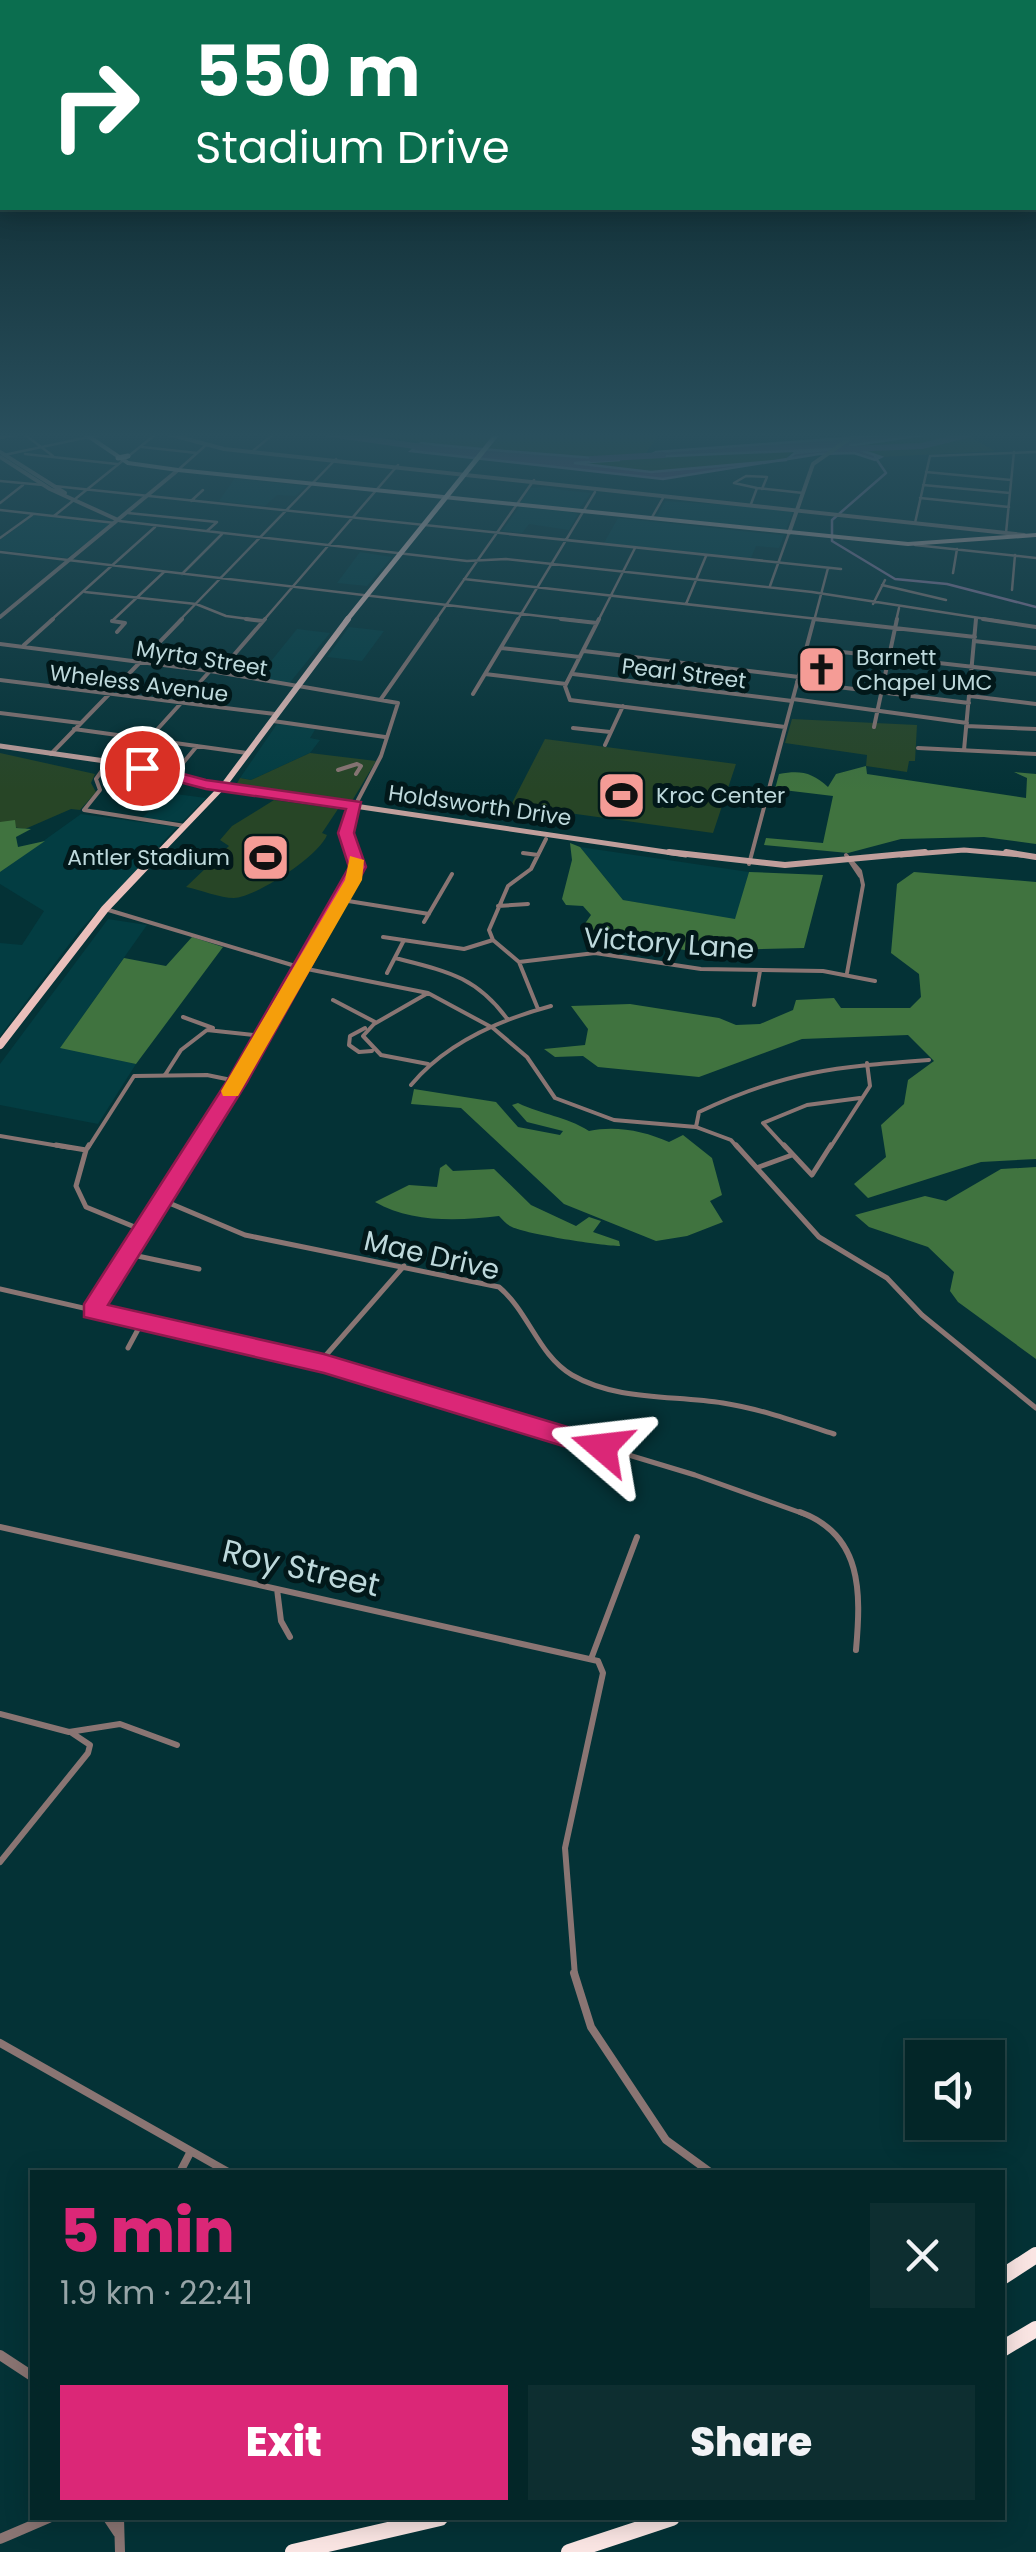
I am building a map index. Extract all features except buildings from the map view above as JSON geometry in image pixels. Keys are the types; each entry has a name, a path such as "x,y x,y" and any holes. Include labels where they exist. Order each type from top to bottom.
{"highway":[{"path":"1005,2275 1036,2255"},
{"path":"1005,2347 1036,2329"},
{"path":"293,2552 431,2520"},
{"path":"569,2552 666,2520"}],"main road":[{"path":"0,1045 105,909 223,787 294,688 400,554"},
{"name":"Holdsworth Drive","path":"0,746 126,764 223,787 749,862 849,860 960,848 1036,855"}],"street":[{"path":"9,553 597,623"},
{"path":"0,617 75,553"},
{"path":"22,646 128,553"},
{"path":"182,574 203,553"},
{"path":"51,754 244,553"},
{"path":"219,673 322,553"},
{"path":"392,553 476,562 488,559"},
{"path":"381,699 482,553"},
{"path":"473,694 559,553"},
{"path":"633,553 566,684 570,700 785,727"},
{"path":"681,553 842,569"},
{"path":"769,588 782,553"},
{"path":"953,573 956,553"},
{"path":"987,553 1036,558"},
{"path":"480,556 822,594 1036,627"},
{"path":"686,604 706,556"},
{"path":"1012,590 1015,556"},
{"path":"749,862 828,568"},
{"path":"117,632 126,623 112,622 164,572"},
{"path":"464,578 894,627 1036,648"},
{"path":"873,604 885,580"},
{"path":"882,585 946,600"},
{"path":"84,592 196,604 226,616 264,621"},
{"path":"874,727 899,608"},
{"path":"0,610 7,610"},
{"path":"964,750 976,619"},
{"name":"Myrta Street","path":"1,645 210,671 294,688 381,699 398,704 385,737"},
{"path":"501,648 580,657"},
{"path":"807,648 1036,674"},
{"path":"584,651 969,703"},
{"path":"126,764 210,671"},
{"path":"485,674 566,684"},
{"name":"Pearl Street","path":"573,674 966,724 1036,729"},
{"name":"Wheless Avenue","path":"0,680 272,717 385,737"},
{"path":"970,696 1036,704"},
{"path":"605,745 622,706"},
{"path":"0,712 80,724"},
{"path":"574,728 610,732"},
{"path":"74,729 247,753"},
{"path":"92,1310 237,1082 342,900 357,867 346,833 355,806 382,756 385,737"},
{"path":"173,776 198,746"},
{"path":"918,748 1036,754"},
{"path":"108,762 96,779 99,792 84,810 186,826"},
{"path":"338,770 357,764 361,766 356,774"},
{"path":"538,1009 519,962 493,940 489,930 508,886 531,869 546,839"},
{"path":"523,853 538,855"},
{"path":"847,973 863,898 860,876 849,860"},
{"path":"424,922 452,874"},
{"path":"342,900 428,914"},
{"path":"498,906 528,904"},
{"path":"105,909 302,968 428,993 493,1028 527,1057 555,1098 614,1120 696,1127 730,1140 819,1236 887,1278 922,1315 1036,1408"},
{"path":"384,937 472,949 493,940"},
{"path":"386,973 404,940"},
{"name":"Victory Lane","path":"519,962 596,953 700,970 847,973 875,981"},
{"path":"394,958 447,971 486,990 508,1020"},
{"path":"754,1005 760,971"},
{"path":"428,993 410,1008 375,1022 348,1041 354,1050 429,1064"},
{"path":"333,1000 375,1022"},
{"path":"411,1085 429,1064 508,1020 550,1006"},
{"path":"183,1016 215,1028 263,1036"},
{"path":"368,1026 363,1036 372,1051"},
{"path":"165,1075 195,1036 215,1028"},
{"path":"696,1127 699,1112 756,1084 823,1068 866,1063 904,1065 929,1060"},
{"path":"860,1098 807,1105 763,1123 812,1175 860,1098 872,1077 866,1063"},
{"path":"142,1230 94,1216 79,1202 76,1182 86,1150 134,1076 218,1076 237,1082"},
{"path":"0,1136 86,1150"},
{"path":"759,1167 792,1155"},
{"name":"Mae Drive","path":"162,1200 246,1235 504,1290 559,1366 583,1380 625,1393 762,1411 834,1434"},
{"path":"128,1254 199,1269"},
{"path":"320,1362 404,1266"},
{"path":"0,1290 320,1362 696,1475 810,1516 840,1537 858,1576 861,1598 856,1650"},
{"path":"128,1348 142,1322"},
{"name":"Roy Street","path":"0,1527 591,1659"},
{"path":"637,1537 591,1659 600,1664 603,1673 565,1848 572,1967 591,2027 648,2106 666,2140 707,2170"},
{"path":"277,1588 281,1621 290,1637"},
{"path":"0,1714 69,1732 85,1738 90,1745 88,1753 0,1862"},
{"path":"69,1732 120,1724 177,1745"},
{"path":"0,2043 224,2170"},
{"path":"181,2170 191,2152"},
{"path":"0,2355 30,2375"},
{"path":"0,2539 44,2520"},
{"path":"109,2520 120,2535"},
{"path":"119,2520 120,2552"}],"shaded area":[{"path":"26,553 73,553 67,558"},
{"path":"359,553 392,557 367,586 337,583"},
{"path":"703,553 753,553 751,558"},
{"path":"349,627 384,631 362,661 327,657"},
{"path":"297,629 330,633 288,685 255,681"},
{"path":"277,724 316,728 310,738 320,740 310,753 251,780 240,778"},
{"path":"168,793 206,798 182,822 142,818"},
{"path":"81,814 177,827 80,930 0,1036 0,943 22,945 44,911 0,884 0,872"},
{"path":"580,847 749,872 736,920 623,900"},
{"path":"108,919 147,925 61,1047 136,1064 98,1124 0,1105 0,1064"}],"green space":[{"path":"792,719 917,725 915,761 909,761 907,772 866,766 867,755 785,743"},
{"name":"Kroc Center","path":"545,739 736,764 713,833 511,805"},
{"path":"0,753 95,774 91,783 96,792 80,810 71,809 25,829 0,825"},
{"path":"310,753 376,761 352,801 236,785 240,778 251,780"},
{"path":"866,766 867,774 1026,798 1027,778 1014,772 1036,774 1036,844 984,837 901,839 848,853 764,845 766,838 823,843 833,796 775,789 779,774 805,773 828,787 836,774"},
{"name":"Antler Stadium","path":"274,800 338,809 322,833 327,835 322,844 312,854 271,883 244,896 229,898 186,887 229,846 220,840 232,826"},
{"path":"15,820 16,828 31,829 16,837 18,847 45,841 0,872 0,822"},
{"path":"570,843 580,847 623,900 735,919 749,872 823,875 804,948 689,951 588,930 584,925 591,915 583,906 566,905 562,899 572,860"},
{"path":"914,872 1036,882 1036,1159 981,1162 868,1198 854,1184 886,1157 881,1125 904,1104 908,1080 934,1061 908,1035 802,1039 699,1077 598,1067 583,1056 555,1057 544,1049 585,1045 588,1029 571,1006 630,1004 719,1018 736,1025 760,1024 793,1010 796,1000 834,998 841,1008 910,1008 921,997 919,974 891,953 897,884"},
{"path":"192,937 223,947 136,1064 60,1048 124,958 166,966"},
{"path":"414,1089 496,1102 518,1127 560,1135 563,1131 527,1122 512,1105 518,1103 589,1131 630,1130 669,1142 683,1135 712,1158 722,1195 710,1201 723,1222 687,1236 656,1241 564,1204 461,1108 411,1104"},
{"path":"446,1164 453,1171 494,1169 531,1205 576,1226 589,1217 601,1221 593,1232 619,1241 620,1246 532,1233 510,1226 499,1216 420,1217 375,1202 409,1185 437,1187 440,1168"},
{"path":"1036,1167 1036,1359 958,1302 950,1291 954,1272 928,1247 869,1227 855,1215 925,1196 946,1201 1001,1169"}],"waterway":[{"path":"852,553 895,579 947,584 1036,607"}],"slow traffic":[{"path":"231,1091 354,880 356,860"}],"place":[{"name":"Barnett Chapel UMC","path":"821,670"},
{"name":"Kroc Center","path":"621,795"},
{"name":"Antler Stadium","path":"265,857"}],"route":[{"path":"142,768 206,784 355,806 346,833 357,867 354,880 237,1082 92,1310 324,1363 602,1447"}]}
